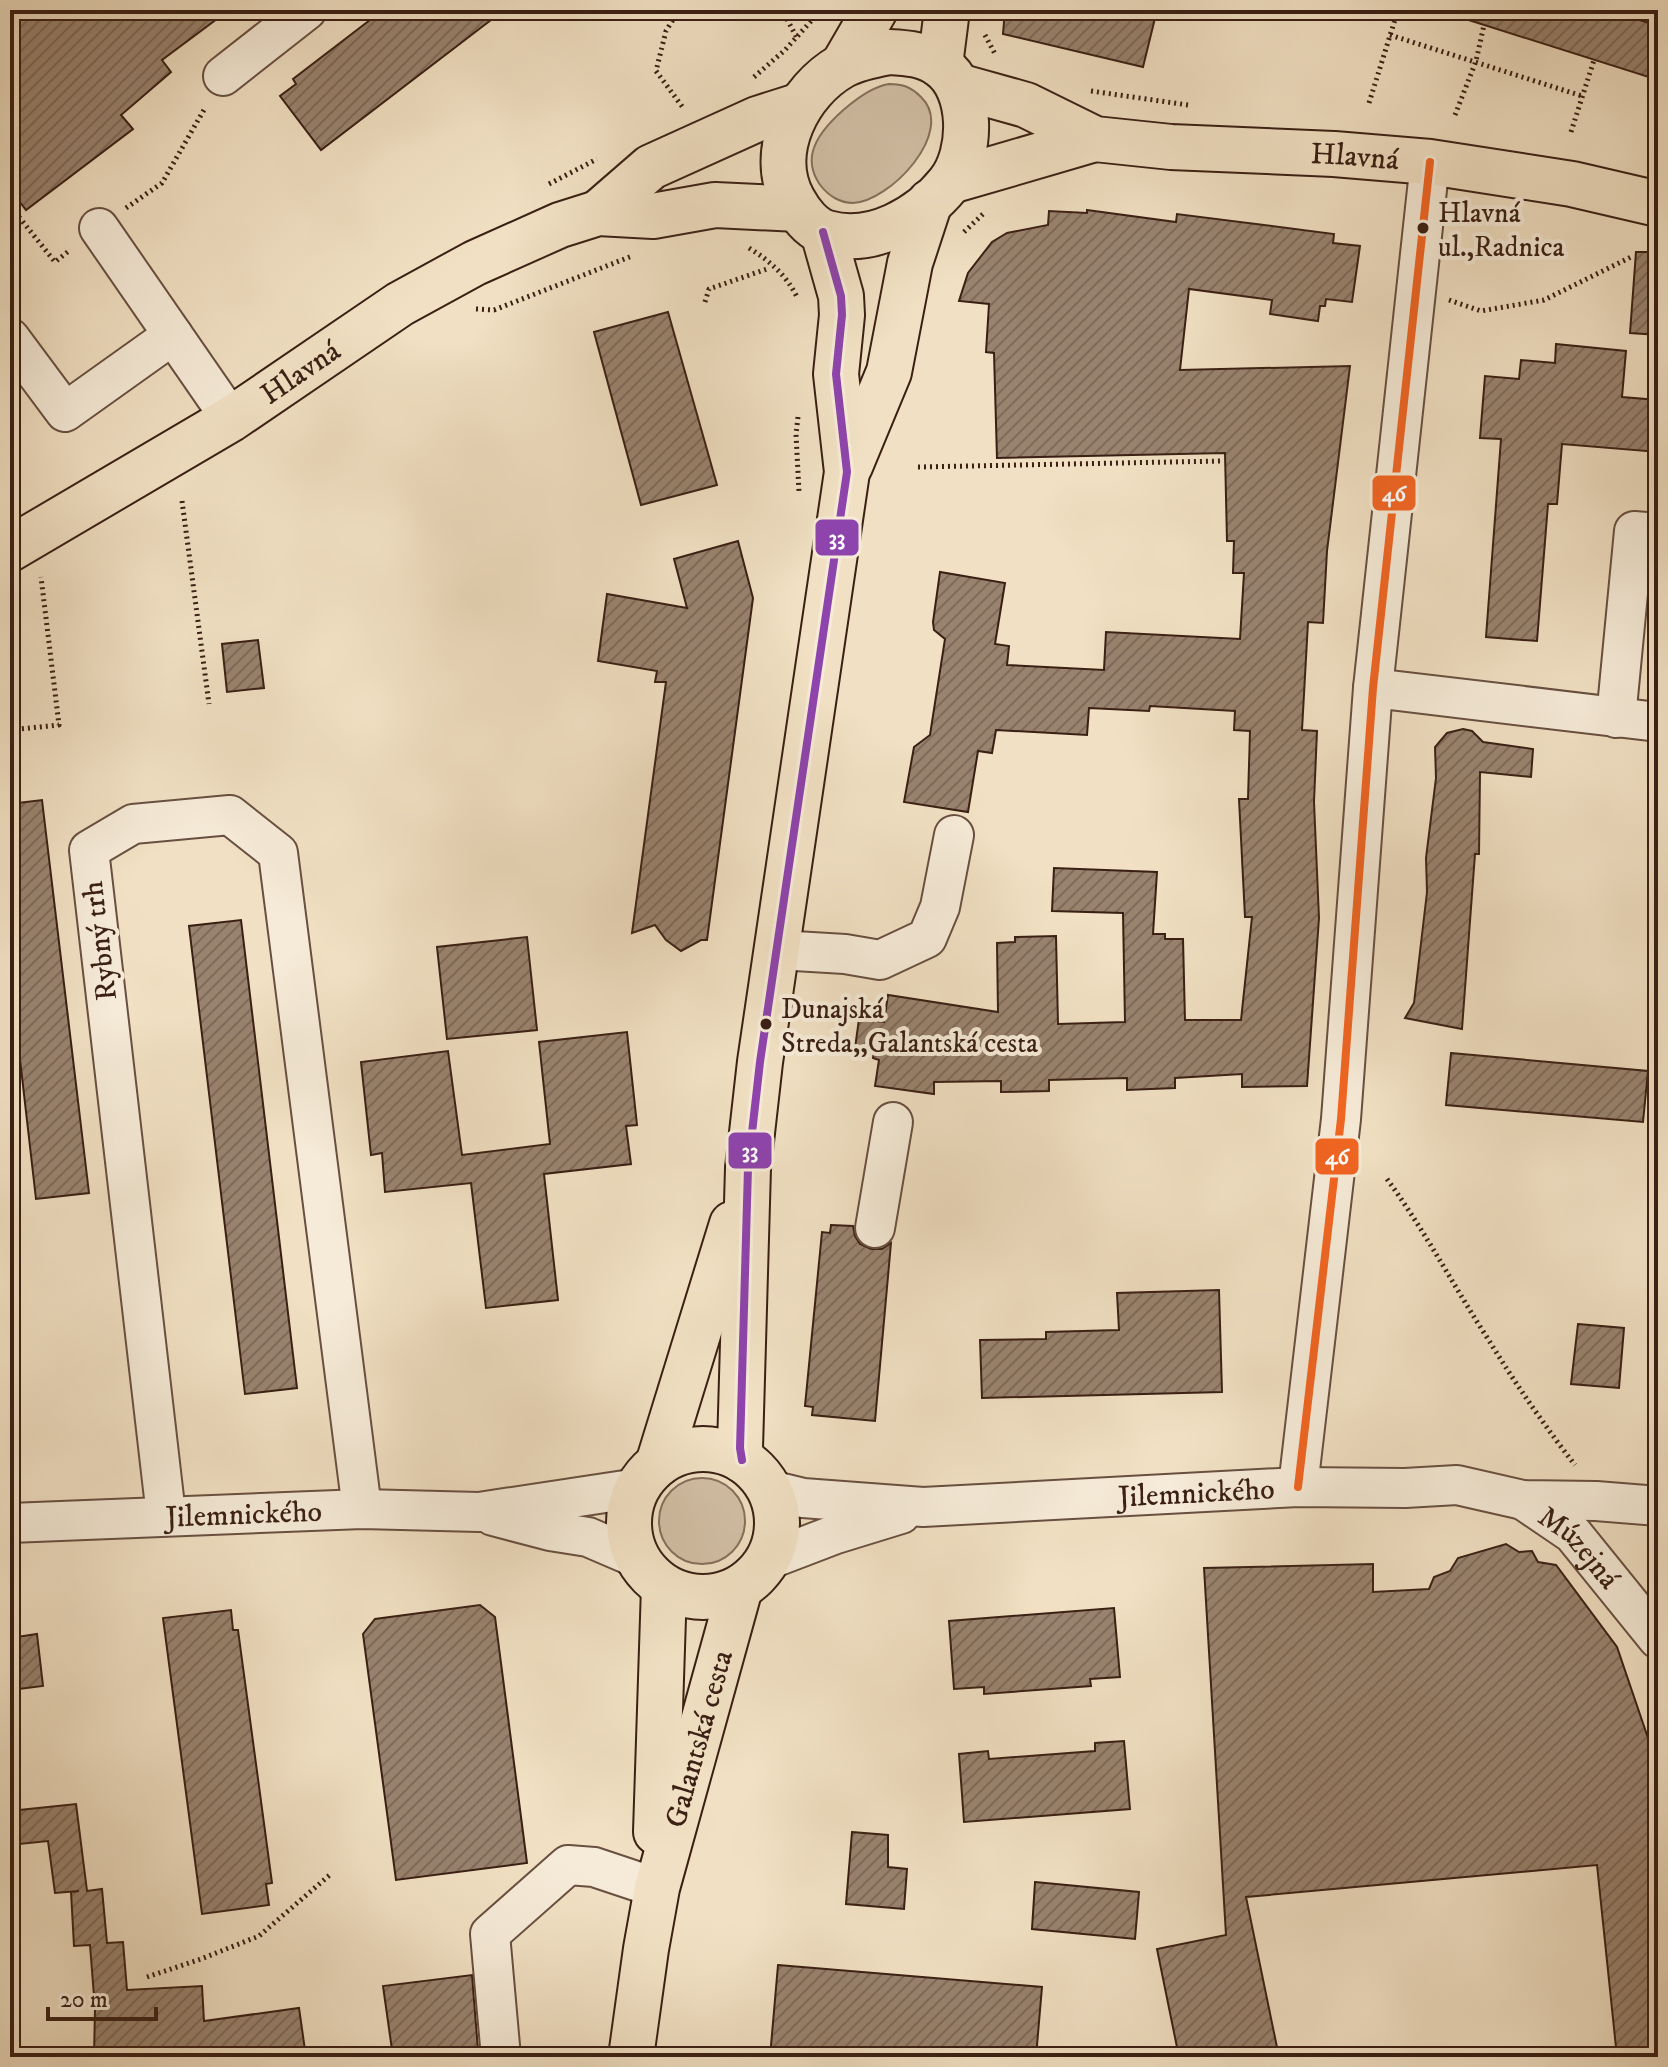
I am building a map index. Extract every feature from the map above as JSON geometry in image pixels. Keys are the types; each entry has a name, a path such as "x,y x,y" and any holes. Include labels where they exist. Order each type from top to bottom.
{"main road":[{"path":"843,65 875,10"},
{"path":"748,1168 648,1476 629,1519 630,1539 650,1572 682,1595 702,1598 722,1595 754,1574 775,1542 778,1523 740,1448 748,1168 760,1062 847,472 889,372 910,263 940,191 964,150 966,118 949,76 947,10"},
{"path":"847,472 836,374 841,296 810,221 787,190 783,163 788,129 801,105 820,82 843,65 889,52 916,54 949,76 1026,105 1095,139"},
{"path":"598,213 651,167 757,119 801,105"},
{"path":"598,213 653,216 715,205 810,221 852,238 881,232 905,221 940,191 1095,139"},
{"name":"Hlavná","path":"1095,139 1171,147 1334,154 1430,162 1572,184 1658,204"},
{"name":"Hlavná","path":"25,561 400,304 475,263 560,225 598,213"},
{"path":"648,1476 677,1454 698,1449 719,1450 756,1475"},
{"name":"Galantská cesta","path":"650,1572 654,1875 657,1888"},
{"name":"Galantská cesta","path":"631,2057 657,1888 754,1574"}],"street":[{"path":"223,76 307,10"},
{"path":"1298,1487 1341,1119 1373,688 1430,162"},
{"path":"99,228 231,419"},
{"path":"10,338 65,412 173,335"},
{"path":"1616,718 1634,531 1658,533"},
{"path":"1373,688 1658,722"},
{"name":"Rybný trh","path":"166,1515 89,850 133,824 230,815 278,853 362,1509"},
{"path":"778,950 845,954 880,960 927,938 944,892 954,835"},
{"path":"875,1228 893,1122"},
{"name":"Jilemnického","path":"756,1475 803,1498 923,1507 1298,1487 1457,1485 1523,1500 1658,1506"},
{"name":"Jilemnického","path":"10,1523 362,1509 479,1512 648,1476"},
{"name":"Múzejná","path":"1523,1500 1573,1534 1658,1639"},
{"name":"Jilemnického","path":"754,1574 836,1534 923,1507"},
{"name":"Jilemnického","path":"479,1512 550,1531 588,1537 650,1572"},
{"path":"501,2057 490,1934 568,1865 594,1867 657,1888"}],"path":[{"path":"679,10 666,31 656,71 690,117"},
{"path":"745,85 797,38 821,10"},
{"path":"1369,103 1398,10"},
{"path":"787,19 797,38"},
{"path":"1455,115 1476,61 1484,25"},
{"path":"1390,35 1582,96"},
{"path":"1571,132 1594,60"},
{"path":"10,215 15,212 55,262 162,183 223,76"},
{"path":"1130,96 1201,107"},
{"path":"960,235 987,210"},
{"path":"746,247 771,262 791,285 803,308"},
{"path":"463,308 494,310 642,253"},
{"path":"1437,298 1481,311 1544,300 1631,257"},
{"path":"705,302 709,289 767,269"},
{"path":"799,409 796,434 799,492"},
{"path":"918,467 1221,461"},
{"path":"182,501 209,704"},
{"path":"10,730 59,725 25,561"},
{"path":"1387,1179 1420,1225 1486,1338 1577,1472"},
{"path":"147,1977 259,1936 332,1873"}],"shaded area":[{"path":"889,84 903,85 914,91 930,112 931,128 925,146 914,163 884,191 868,200 844,202 828,193 816,178 813,151 824,130 844,109 868,92"},
{"path":"702,1478 719,1481 733,1490 742,1504 745,1521 742,1538 733,1552 719,1561 702,1564 685,1561 671,1552 662,1538 659,1521 662,1504 671,1490 685,1481"}],"building":[{"path":"10,10 229,10 162,60 171,72 121,115 133,129 26,210 10,189"},
{"path":"383,10 504,10 321,150 280,96 296,84 293,79"},
{"path":"1005,10 1025,10 1073,19 1075,10 1157,10 1143,67 1003,34"},
{"path":"1457,10 1609,10 1658,26 1658,80 1456,16"},
{"path":"1087,210 1176,222 1177,214 1334,234 1333,243 1360,246 1352,302 1326,299 1325,306 1320,306 1318,321 1270,314 1272,300 1189,289 1180,370 1350,366 1327,551 1323,623 1308,622 1302,730 1317,731 1314,802 1319,918 1307,1086 1242,1087 1242,1074 1175,1078 1175,1088 1127,1090 1127,1078 1049,1080 1049,1091 1001,1092 1001,1081 934,1082 934,1094 875,1086 879,1060 873,1058 874,1051 855,1048 859,1019 884,1022 888,995 998,1012 997,943 1015,942 1015,937 1056,936 1058,1024 1125,1022 1123,913 1052,911 1054,868 1157,872 1153,934 1165,934 1165,939 1183,939 1185,1020 1241,1020 1252,917 1245,917 1239,799 1248,799 1250,731 1234,730 1235,711 1150,706 1149,711 1089,708 1087,735 996,730 992,753 978,751 968,812 904,802 914,747 930,735 945,639 934,630 933,622 940,572 1005,583 995,644 1009,646 1007,665 1104,670 1106,632 1240,639 1244,573 1233,573 1234,541 1227,541 1225,453 997,458 994,353 986,352 989,304 959,301 968,273 992,242 1007,233 1048,225 1049,211 1087,213"},
{"path":"1636,252 1658,252 1658,335 1630,333"},
{"path":"668,312 717,485 641,505 594,332"},
{"path":"1556,344 1626,351 1622,397 1658,400 1658,452 1562,444 1557,504 1548,504 1537,641 1486,637 1501,439 1480,438 1485,376 1519,379 1521,360 1555,363"},
{"path":"738,541 753,598 707,940 681,951 666,940 655,925 632,933 666,682 655,682 657,671 598,661 607,594 687,608 674,559"},
{"path":"258,640 264,688 227,692 222,644"},
{"path":"1463,729 1472,731 1483,742 1533,749 1531,777 1480,772 1479,854 1475,854 1462,1029 1405,1018 1414,1003 1427,892 1426,858 1436,778 1435,747 1447,733"},
{"path":"42,800 89,1193 36,1199 10,972 10,804"},
{"path":"241,920 297,1388 245,1394 189,926"},
{"path":"527,937 537,1030 447,1039 437,947"},
{"path":"627,1032 637,1125 626,1126 631,1164 544,1174 558,1300 486,1308 471,1183 385,1192 382,1153 371,1155 361,1062 448,1051 462,1155 550,1144 539,1042"},
{"path":"1451,1053 1648,1071 1643,1122 1446,1105"},
{"path":"831,1225 853,1226 860,1244 871,1249 882,1249 891,1243 875,1421 812,1415 813,1407 805,1406 822,1232 830,1233"},
{"path":"1219,1290 1222,1392 982,1398 980,1340 1046,1339 1046,1332 1119,1330 1117,1293"},
{"path":"1578,1324 1624,1328 1619,1388 1571,1384"},
{"path":"1506,1544 1519,1552 1532,1551 1538,1562 1556,1565 1617,1647 1648,1738 1658,1780 1658,2057 1617,2057 1597,1865 1246,1897 1279,2057 1179,2057 1157,1949 1226,1935 1204,1568 1373,1564 1373,1592 1429,1589 1434,1577 1450,1571 1458,1558"},
{"path":"480,1605 495,1617 527,1863 396,1880 363,1634 375,1619"},
{"path":"1114,1608 1120,1677 1090,1679 1091,1686 984,1694 984,1687 954,1689 949,1621"},
{"path":"231,1610 233,1630 238,1630 272,1883 266,1884 269,1905 202,1914 163,1618"},
{"path":"37,1634 43,1686 10,1690 10,1638"},
{"path":"1124,1741 1130,1809 964,1822 959,1754 988,1751 989,1759 1095,1751 1095,1743"},
{"path":"76,1804 87,1891 102,1889 107,1943 123,1942 127,1990 202,1986 204,2021 299,2008 306,2057 94,2057 95,2009 90,1945 74,1946 71,1892 79,1891 55,1893 48,1841 10,1845 10,1811"},
{"path":"852,1832 888,1835 888,1867 907,1869 904,1909 846,1904"},
{"path":"1035,1882 1139,1892 1135,1939 1032,1929"},
{"path":"778,1965 1042,1987 1036,2057 770,2057"},
{"path":"472,1975 478,2050 428,2057 393,2057 383,1986"}],"transit line":[{"name":"46","path":"1298,1487 1341,1119 1373,688 1430,162"},
{"name":"33","path":"742,1460 748,1168 760,1062 847,472 836,374 841,296 823,232"}],"place":[{"name":"Hlavná ul.,Radnica","path":"1423,228"},
{"name":"Dunajská Streda,,Galantská cesta","path":"766,1024"}]}
